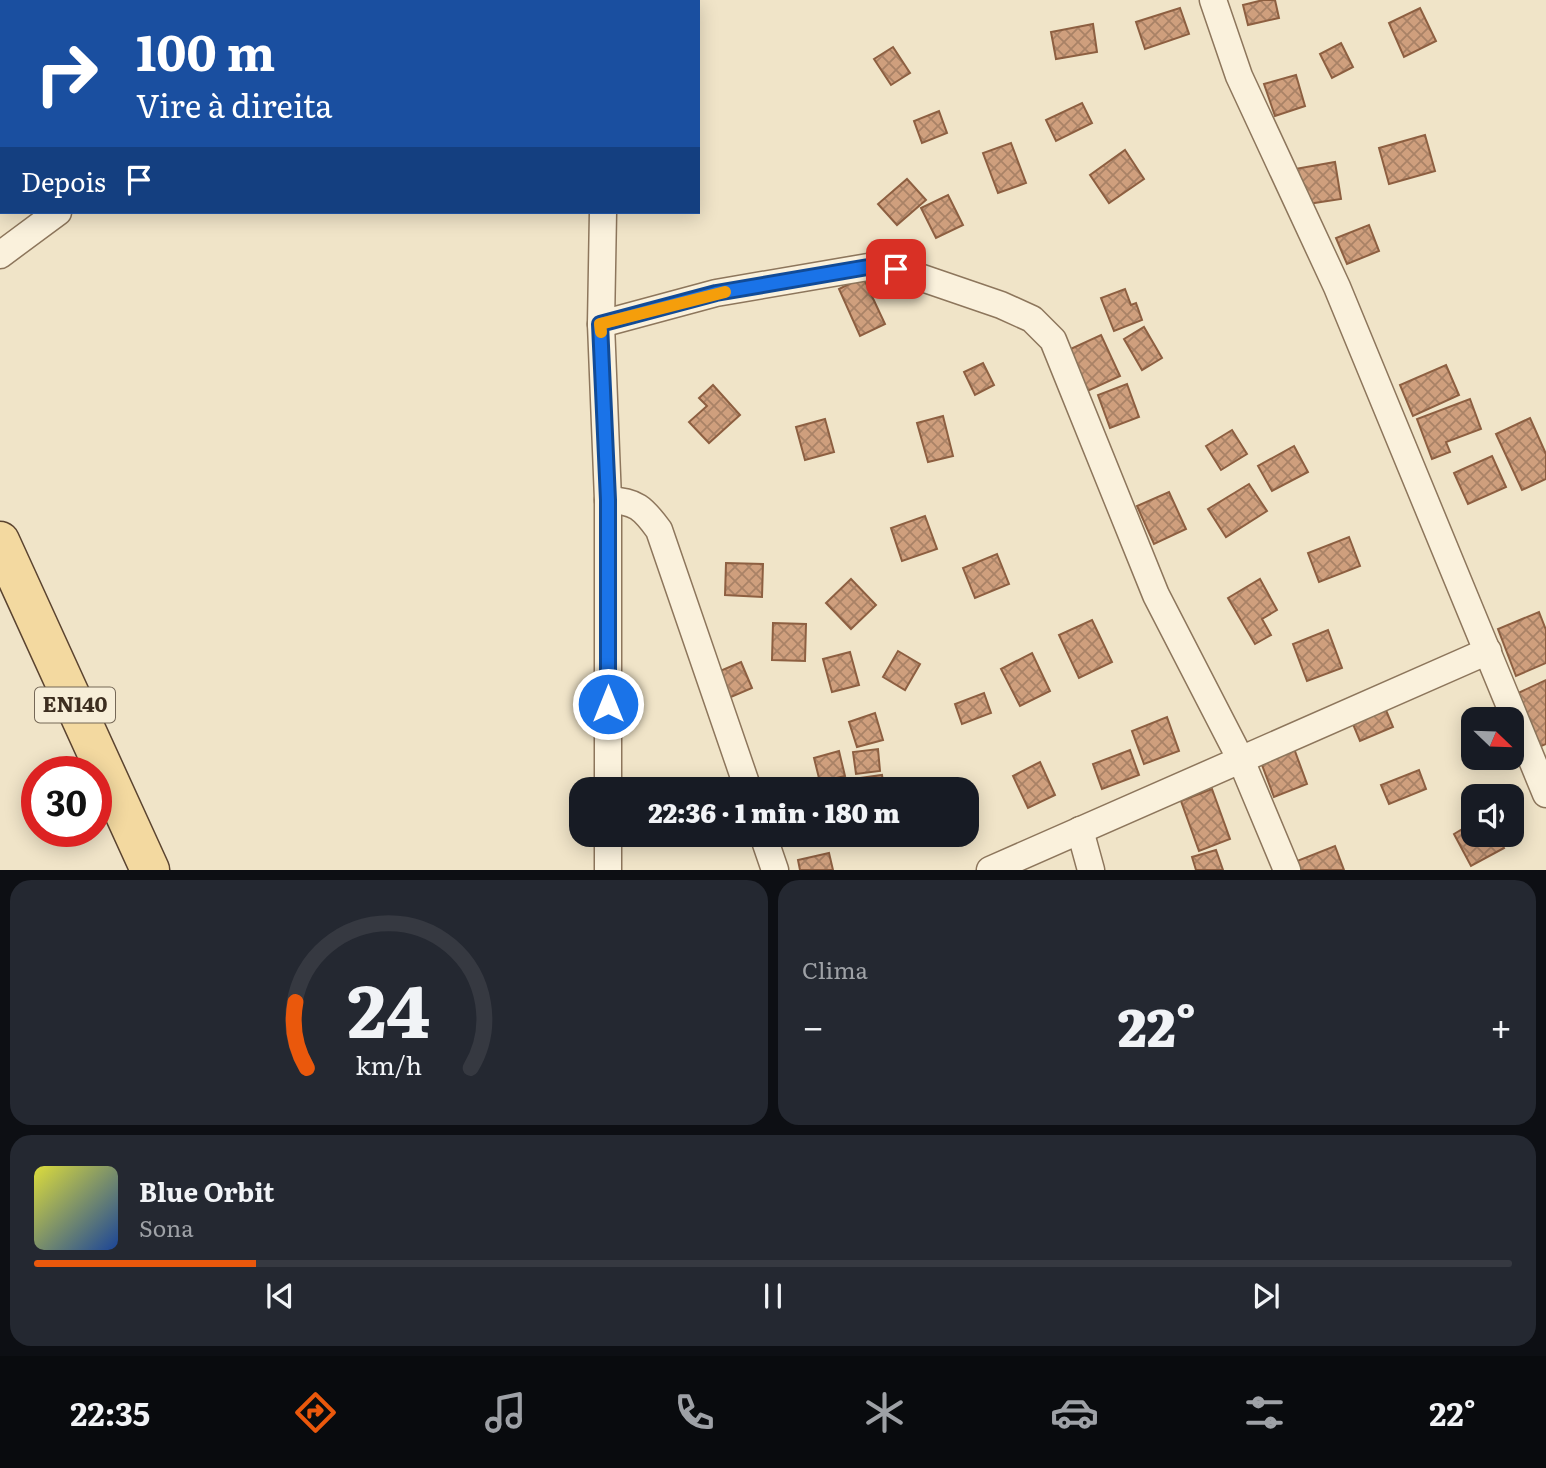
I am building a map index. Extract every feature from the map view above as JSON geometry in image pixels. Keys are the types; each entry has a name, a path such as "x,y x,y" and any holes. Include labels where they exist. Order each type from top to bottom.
{"main road":[{"name":"EN140","path":"0,541 150,870"}],"street":[{"path":"1213,0 1239,76 1337,287 1546,793"},
{"path":"0,255 55,214"},
{"path":"603,214 600,324 608,500 608,777"},
{"path":"600,324 716,293 868,267 896,269 1001,305 1032,319 1053,340 1156,595 1241,760 1287,870"},
{"path":"608,500 626,500 644,509 659,530 744,777"},
{"path":"990,870 1488,651"},
{"path":"1080,830 1091,870"},
{"path":"608,847 608,870"},
{"path":"768,847 775,870"}],"building":[{"path":"1275,0 1279,18 1248,25 1243,5"},
{"path":"1180,8 1189,34 1145,49 1136,22"},
{"path":"1420,8 1436,41 1404,57 1389,23"},
{"path":"1093,24 1097,52 1056,59 1051,32"},
{"path":"1341,43 1353,67 1332,78 1320,54"},
{"path":"893,47 910,73 891,85 874,59"},
{"path":"1296,75 1305,106 1275,116 1264,84"},
{"path":"1082,103 1092,123 1056,141 1046,120"},
{"path":"939,111 947,133 922,143 914,121"},
{"path":"1425,135 1435,171 1389,184 1379,148"},
{"path":"1011,143 1026,183 998,193 983,153"},
{"path":"1125,150 1144,179 1109,203 1090,175"},
{"path":"1335,162 1341,199 1301,205 1295,169"},
{"path":"907,179 926,200 897,225 878,204"},
{"path":"948,195 963,225 936,238 921,208"},
{"path":"1369,225 1379,251 1347,264 1336,238"},
{"path":"863,277 885,324 860,336 839,289"},
{"path":"1125,289 1131,305 1136,303 1142,320 1114,331 1101,298"},
{"path":"1144,327 1162,358 1142,370 1124,339"},
{"path":"1101,335 1120,376 1083,393 1064,352"},
{"path":"983,363 994,385 975,395 964,372"},
{"path":"1446,365 1459,395 1413,416 1400,385"},
{"path":"1127,384 1139,417 1110,428 1098,395"},
{"path":"713,385 740,415 709,443 689,422 707,406 699,398"},
{"path":"1470,399 1481,429 1446,442 1450,452 1432,459 1417,419"},
{"path":"943,416 953,456 928,462 917,423"},
{"path":"1530,418 1546,454 1546,479 1522,490 1496,434"},
{"path":"825,419 834,452 805,460 796,427"},
{"path":"1232,430 1247,454 1221,470 1206,446"},
{"path":"1294,446 1308,472 1272,491 1258,466"},
{"path":"1492,456 1506,487 1468,504 1454,473"},
{"path":"1249,484 1267,511 1226,537 1208,509"},
{"path":"1169,492 1186,529 1154,544 1137,506"},
{"path":"925,516 937,549 902,561 891,528"},
{"path":"1349,537 1360,566 1319,582 1308,553"},
{"path":"997,554 1009,584 975,598 963,568"},
{"path":"726,563 763,564 762,597 725,595"},
{"path":"851,579 876,605 851,629 826,603"},
{"path":"1260,579 1277,610 1262,619 1271,635 1255,644 1228,598"},
{"path":"1539,612 1546,630 1546,663 1516,676 1498,629"},
{"path":"1092,620 1112,662 1079,678 1059,635"},
{"path":"773,623 806,624 805,661 772,660"},
{"path":"1328,630 1342,668 1307,681 1293,644"},
{"path":"898,651 920,664 905,690 883,677"},
{"path":"850,652 859,685 832,692 823,659"},
{"path":"1032,653 1050,691 1020,706 1001,669"},
{"path":"741,662 752,688 724,700 713,674"},
{"path":"1546,680 1546,744 1539,747 1524,707 1516,694"},
{"path":"984,693 991,713 962,724 955,704"},
{"path":"1383,703 1393,727 1360,741 1350,717"},
{"path":"875,713 883,740 857,747 849,722"},
{"path":"1167,717 1179,751 1144,764 1132,731"},
{"path":"1292,743 1307,784 1274,797 1259,757"},
{"path":"878,749 880,771 856,774 853,752"},
{"path":"1130,750 1139,775 1102,789 1093,764"},
{"path":"839,751 845,776 819,777 814,758"},
{"path":"1040,762 1055,795 1028,808 1013,776"},
{"path":"1419,770 1426,789 1389,804 1381,785"},
{"path":"1212,789 1230,839 1199,851 1181,801"},
{"path":"1461,830 1461,847 1504,848 1471,866 1454,834"},
{"path":"1335,846 1344,870 1300,870 1297,861"},
{"path":"1216,850 1223,870 1196,870 1192,857"},
{"path":"829,853 833,870 800,870 798,860"}],"slow traffic":[{"path":"601,332 600,324 725,292"}],"route":[{"path":"608,704 608,500 600,324 716,293 868,267 896,269"}]}
